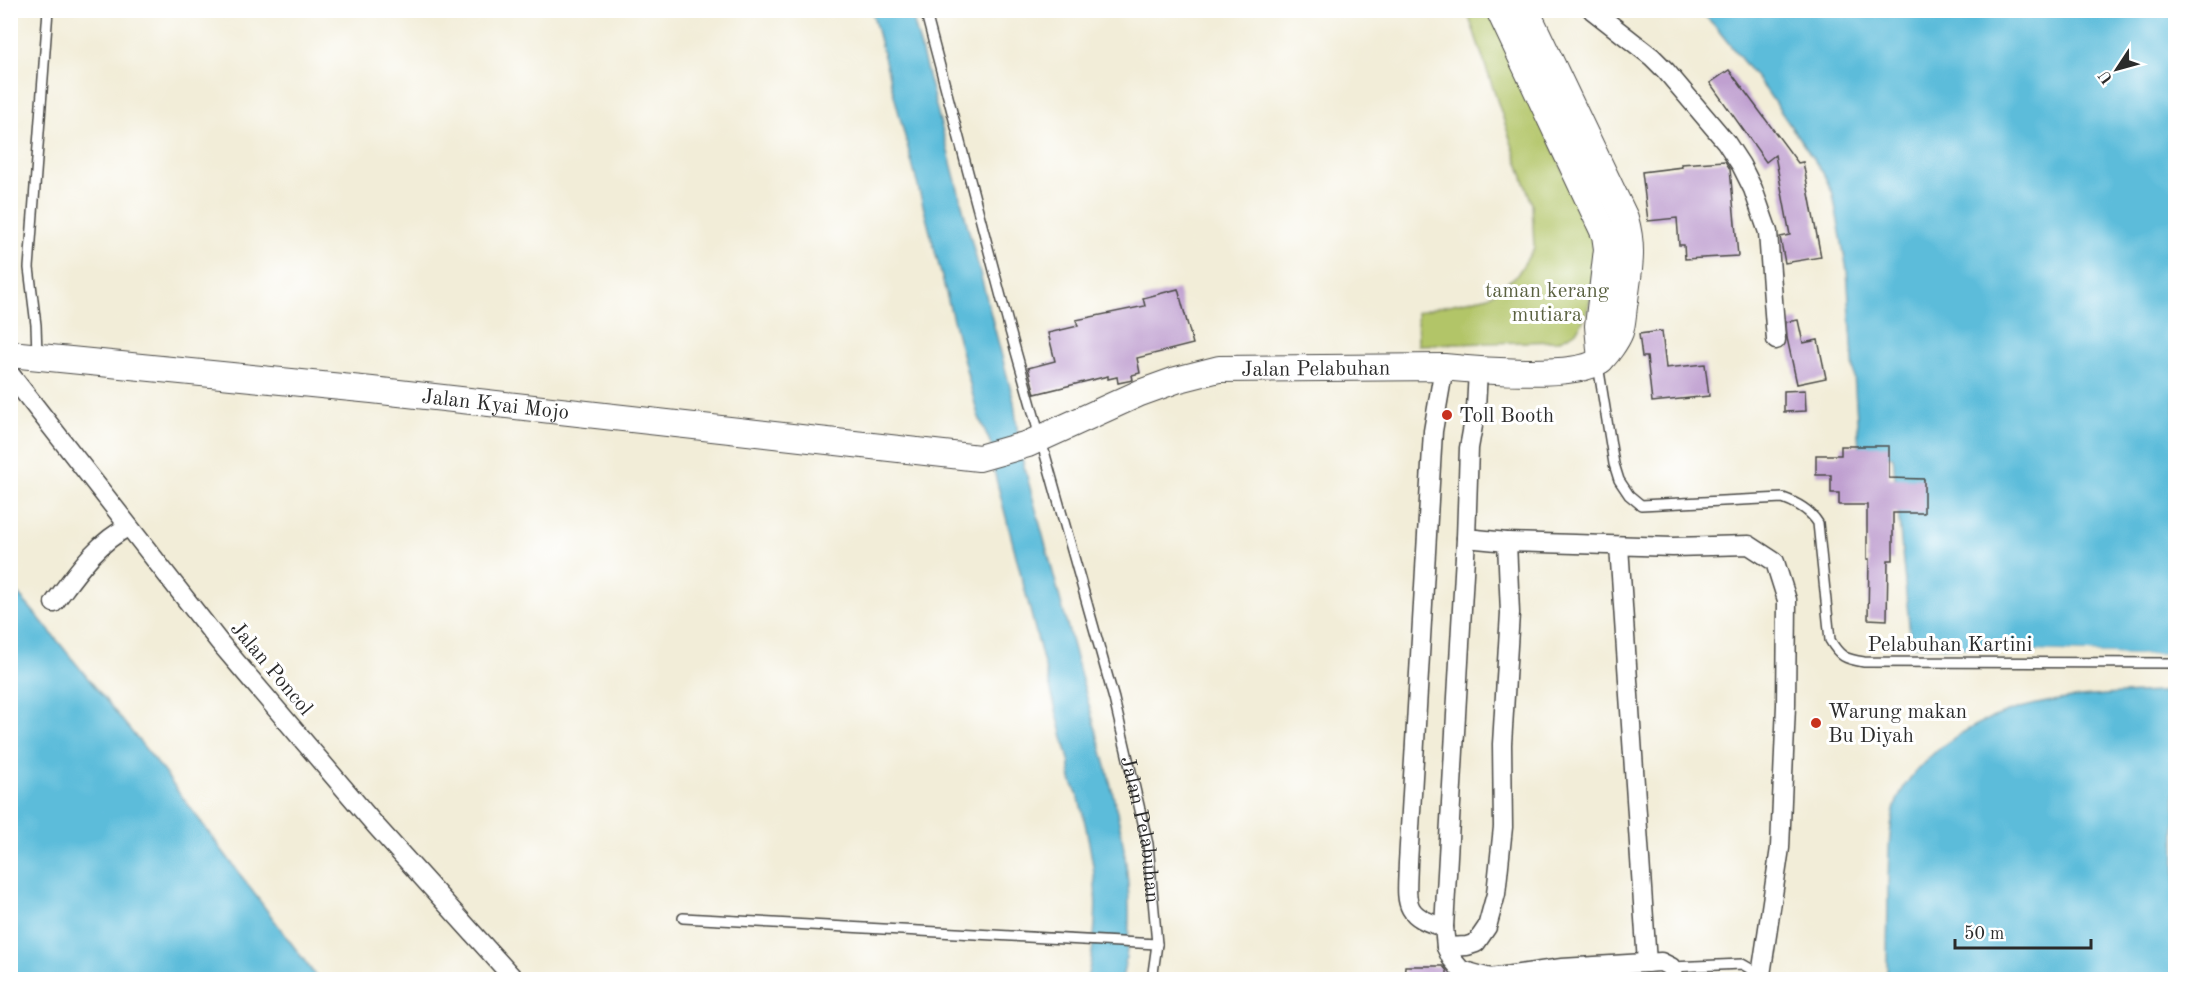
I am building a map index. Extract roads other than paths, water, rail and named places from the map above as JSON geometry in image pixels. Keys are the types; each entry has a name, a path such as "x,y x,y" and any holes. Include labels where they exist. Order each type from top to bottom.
{"main road":[{"path":"1499,10 1605,235 1607,249 1598,326 1599,361"},
{"path":"1526,10 1625,218 1631,238 1632,254 1620,333 1599,361"},
{"path":"1605,235 1631,238"},
{"name":"Jalan Kyai Mojo","path":"10,354 37,348 407,394 979,458 1034,441"},
{"name":"Jalan Pelabuhan","path":"1034,441 1140,393 1176,380 1219,369 1444,367 1546,372 1589,366 1599,361"}],"street":[{"path":"1592,10 1652,57 1666,71 1726,142 1741,165 1760,205 1768,232 1776,340"},
{"path":"1444,367 1433,431 1407,901 1415,915 1429,923 1444,927"},
{"path":"1478,370 1476,409 1469,448 1444,927 1446,947 1451,958 1461,970 1490,978 1539,976 1661,962 1672,973"},
{"name":"Jalan Poncol","path":"10,374 220,643 376,826 514,980"},
{"path":"54,603 80,568 99,548 114,534 128,527"},
{"path":"1466,538 1507,542 1619,546 1749,545 1774,562 1787,600 1786,705 1780,848 1762,977"},
{"path":"1446,947 1476,943 1487,927 1496,894 1503,827 1502,744 1510,613 1507,542"},
{"path":"1619,546 1647,963"}],"lane":[{"path":"37,348 29,268 48,10"},
{"path":"925,10 1034,441"},
{"name":"Pelabuhan Kartini","path":"1599,361 1614,464 1619,480 1629,495 1641,505 1782,498 1794,502 1813,514 1818,523 1830,640 1838,653 1850,660 2175,663"},
{"name":"Jalan Pelabuhan","path":"1034,441 1114,699 1148,844 1157,944 1152,980"},
{"path":"683,918 1157,944"},
{"path":"1672,973 1742,964 1762,977"}],"water":[{"path":"872,11 911,11 1014,402 1020,451 1102,753 1120,828 1129,904 1128,942 1122,979 1087,979 1093,949 1096,901 1086,826 1071,780 1070,764 993,467 993,449 978,415"},
{"path":"1700,11 2175,11 2175,653 2136,655 1911,646 1893,456 1859,449 1847,270 1833,194 1823,173 1766,90"},
{"path":"11,586 157,763 318,979 11,979"},
{"path":"2175,691 2175,979 1887,979 1891,826 1901,791 1934,753 1961,734 1989,719 2018,709 2080,697"}],"place":[{"name":"Toll Booth","path":"1447,415"},
{"name":"Warung makan Bu Diyah","path":"1816,723"}],"park label":[{"name":"taman kerang mutiara","path":"1547,302"}]}
